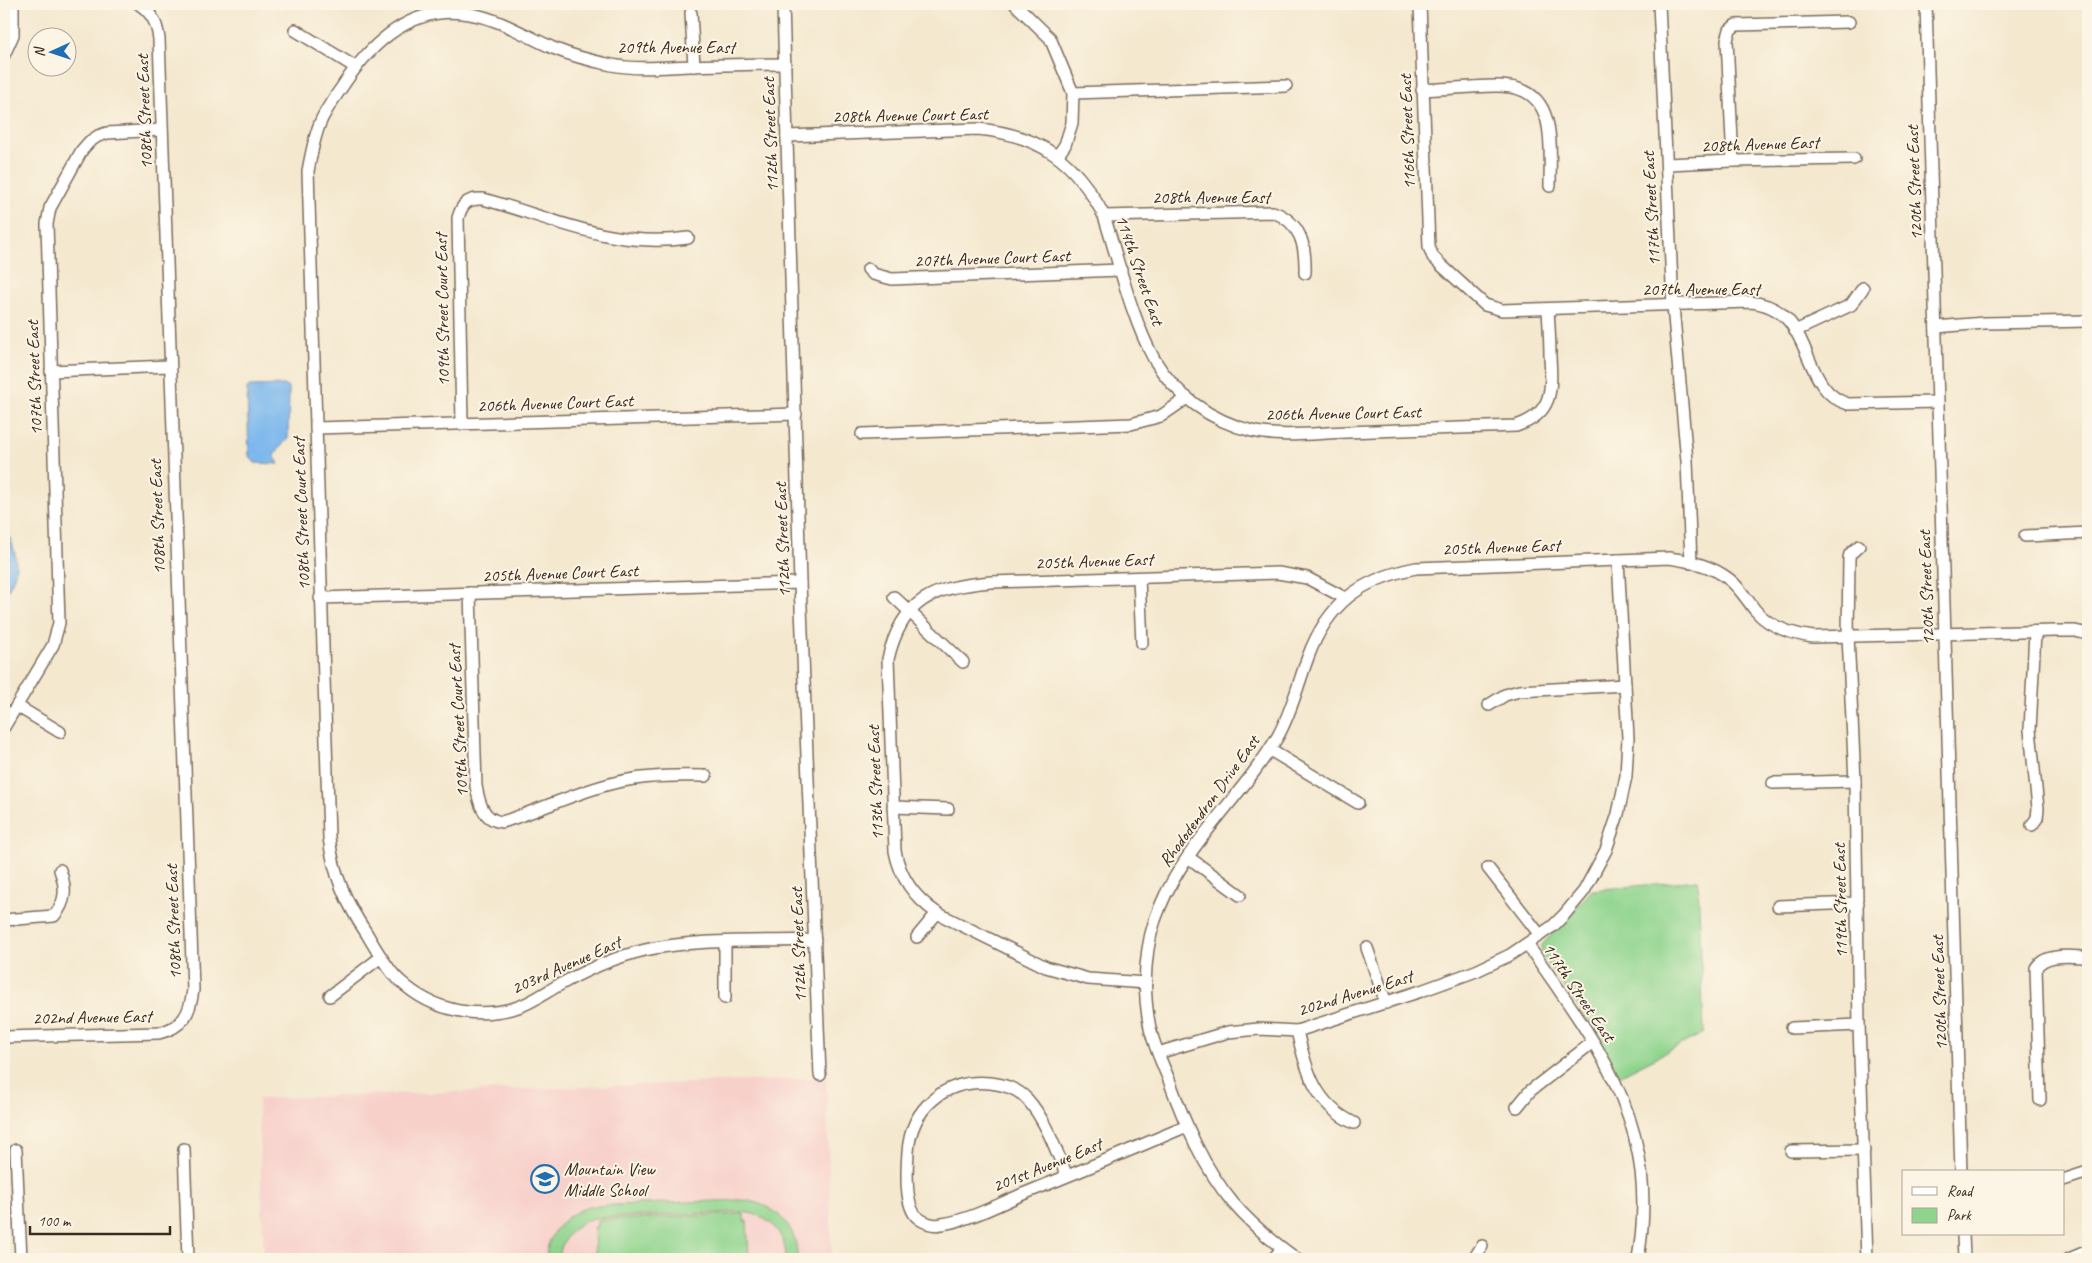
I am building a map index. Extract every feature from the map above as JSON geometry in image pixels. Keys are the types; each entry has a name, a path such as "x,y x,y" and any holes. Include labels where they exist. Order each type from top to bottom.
{"street":[{"path":"4,55 13,35 13,4"},
{"name":"112th Street East","path":"783,4 800,583 820,1075"},
{"path":"1017,4 1050,38 1073,94 1072,123 1065,145 1058,155"},
{"name":"116th Street East","path":"1420,4 1428,240 1433,258"},
{"name":"117th Street East","path":"1659,4 1673,306 1687,461 1691,563"},
{"name":"120th Street East","path":"1926,4 1961,1170"},
{"name":"108th Street East","path":"143,6 155,20 160,39 192,990 188,1012 179,1024"},
{"name":"209th Avenue East","path":"355,68 378,42 405,22 427,15 450,12 488,18 555,49 613,65 640,68 785,64"},
{"path":"692,13 694,66"},
{"path":"1733,161 1727,40 1732,27 1736,25 1849,22"},
{"path":"295,30 355,68"},
{"name":"108th Street Court East","path":"355,68 323,118 312,149 308,171 320,598 331,857 338,883 346,900 382,958"},
{"path":"1073,94 1286,86"},
{"path":"1422,90 1500,86 1518,88 1531,94 1541,106 1548,122 1550,186"},
{"name":"208th Avenue Court East","path":"787,136 978,129 1005,132 1028,139 1058,155"},
{"name":"107th Street East","path":"4,727 53,645 58,631 60,607 51,371 48,216 50,208 82,150 95,138 107,133 162,130"},
{"name":"114th Street East","path":"1058,155 1085,183 1104,216 1142,333 1154,359 1171,382 1187,398"},
{"name":"208th Avenue East","path":"1667,164 1854,159"},
{"name":"109th Street Court East","path":"462,423 458,218 462,206 469,200 482,199 585,232 617,238 672,240 688,238"},
{"name":"208th Avenue East","path":"1104,216 1273,212 1286,219 1300,233 1306,257 1305,273"},
{"name":"207th Avenue East","path":"1433,258 1485,305 1502,310 1673,306 1748,302 1765,304 1783,314 1795,331 1823,386 1841,402 1848,404 1938,402"},
{"name":"207th Avenue Court East","path":"868,268 873,274 892,278 1121,270"},
{"path":"1795,331 1851,305 1863,288"},
{"name":"206th Avenue Court East","path":"1187,398 1209,414 1233,425 1266,433 1516,426 1528,422 1536,416 1547,403 1552,386 1548,310"},
{"path":"1936,327 1984,323 2088,320"},
{"path":"51,371 170,366"},
{"path":"862,434 1131,424 1146,422 1161,416 1187,398"},
{"name":"206th Avenue Court East","path":"316,428 796,414"},
{"path":"2026,536 2088,534"},
{"name":"119th Street East","path":"1859,546 1850,554 1849,558 1848,636 1858,903 1859,1025 1867,1259"},
{"name":"205th Avenue East","path":"910,613 926,598 944,588 991,582 1278,573 1307,578 1345,598 1370,582 1391,573 1416,568 1669,558 1703,565 1715,570 1730,580 1767,621 1781,629 1813,637 2075,631 2088,634"},
{"name":"117th Street East","path":"1618,560 1627,757 1623,795 1613,832 1600,864 1584,891 1564,915 1527,944 1593,1042 1624,1100 1640,1154 1644,1213 1638,1259"},
{"path":"1139,578 1142,643"},
{"name":"205th Avenue Court East","path":"320,598 800,583"},
{"name":"109th Street Court East","path":"470,593 476,786 478,801 487,816 494,822 502,822 619,781 656,776 706,776"},
{"path":"894,597 963,662"},
{"name":"Rhododendron Drive East","path":"1297,1259 1282,1249 1233,1204 1208,1168 1187,1126 1150,1029 1146,984 1147,958 1154,922 1167,891 1188,857 1251,778 1270,750 1291,709 1308,656 1320,630 1327,618 1345,598"},
{"name":"113th Street East","path":"910,613 897,629 888,659 895,851 901,872 916,896 937,913"},
{"path":"2032,825 2037,818 2038,808 2030,730 2034,632"},
{"path":"1489,705 1505,695 1520,691 1625,684"},
{"path":"16,706 60,732"},
{"path":"1270,750 1358,803"},
{"path":"1773,783 1854,781"},
{"path":"893,807 948,808"},
{"path":"1188,857 1240,895"},
{"path":"1488,868 1540,935"},
{"path":"4,920 50,918 54,916 60,910 66,890 60,870"},
{"path":"1778,906 1858,903"},
{"path":"917,937 937,913 1046,967 1088,978 1146,984"},
{"name":"203rd Avenue East","path":"382,958 399,979 424,999 460,1012 488,1014 518,1008 573,978 620,957 646,950 691,944 815,940"},
{"path":"725,998 726,943"},
{"name":"202nd Avenue East","path":"1158,1053 1228,1032 1259,1030 1297,1031 1386,1003 1476,971 1510,955 1527,944"},
{"path":"1368,948 1386,1003"},
{"path":"2040,1100 2035,977 2039,964 2042,960 2052,958 2088,957"},
{"path":"330,996 382,958"},
{"name":"202nd Avenue East","path":"4,1037 159,1033 171,1030 179,1024"},
{"path":"1792,1028 1859,1025"},
{"path":"1297,1031 1307,1066 1320,1096 1332,1111 1354,1123"},
{"path":"1517,1106 1530,1091 1593,1042"},
{"name":"201st Avenue East","path":"1067,1176 1044,1125 1027,1100 1014,1090 1002,1085 983,1082 964,1084 938,1094 925,1106 914,1124 908,1149 907,1176 911,1207 918,1218 935,1225 954,1222 1067,1176 1187,1126"},
{"path":"184,1149 188,1259"},
{"path":"16,1150 21,1259"},
{"path":"1791,1151 1864,1150"},
{"path":"2064,1180 2087,1177"},
{"path":"1963,1236 1964,1259"},
{"path":"1474,1259 1482,1246"},
{"path":"1273,1259 1282,1249"},
{"path":"2069,1259 2088,1251"}],"shaded area":[{"name":"Mountain View Middle School","path":"826,1078 832,1259 264,1259 258,1099"}],"green space":[{"path":"1698,880 1704,1033 1619,1076 1589,1023 1543,957 1541,946 1592,890"},
{"path":"751,1201 762,1205 781,1217 793,1236 797,1259 786,1259 783,1240 766,1220 750,1213 740,1212 593,1218 580,1224 569,1233 562,1245 559,1259 546,1259 547,1249 554,1232 574,1213 591,1206"},
{"path":"744,1214 744,1221 747,1221 749,1259 595,1259 594,1227 597,1227 597,1220"}],"water":[{"path":"283,385 289,388 288,438 274,455 279,464 255,463 249,456 247,388 250,386"},
{"path":"4,529 13,545 16,562 13,579 4,595"}],"place":[{"name":"Mountain View Middle School","path":"545,1179"}]}
